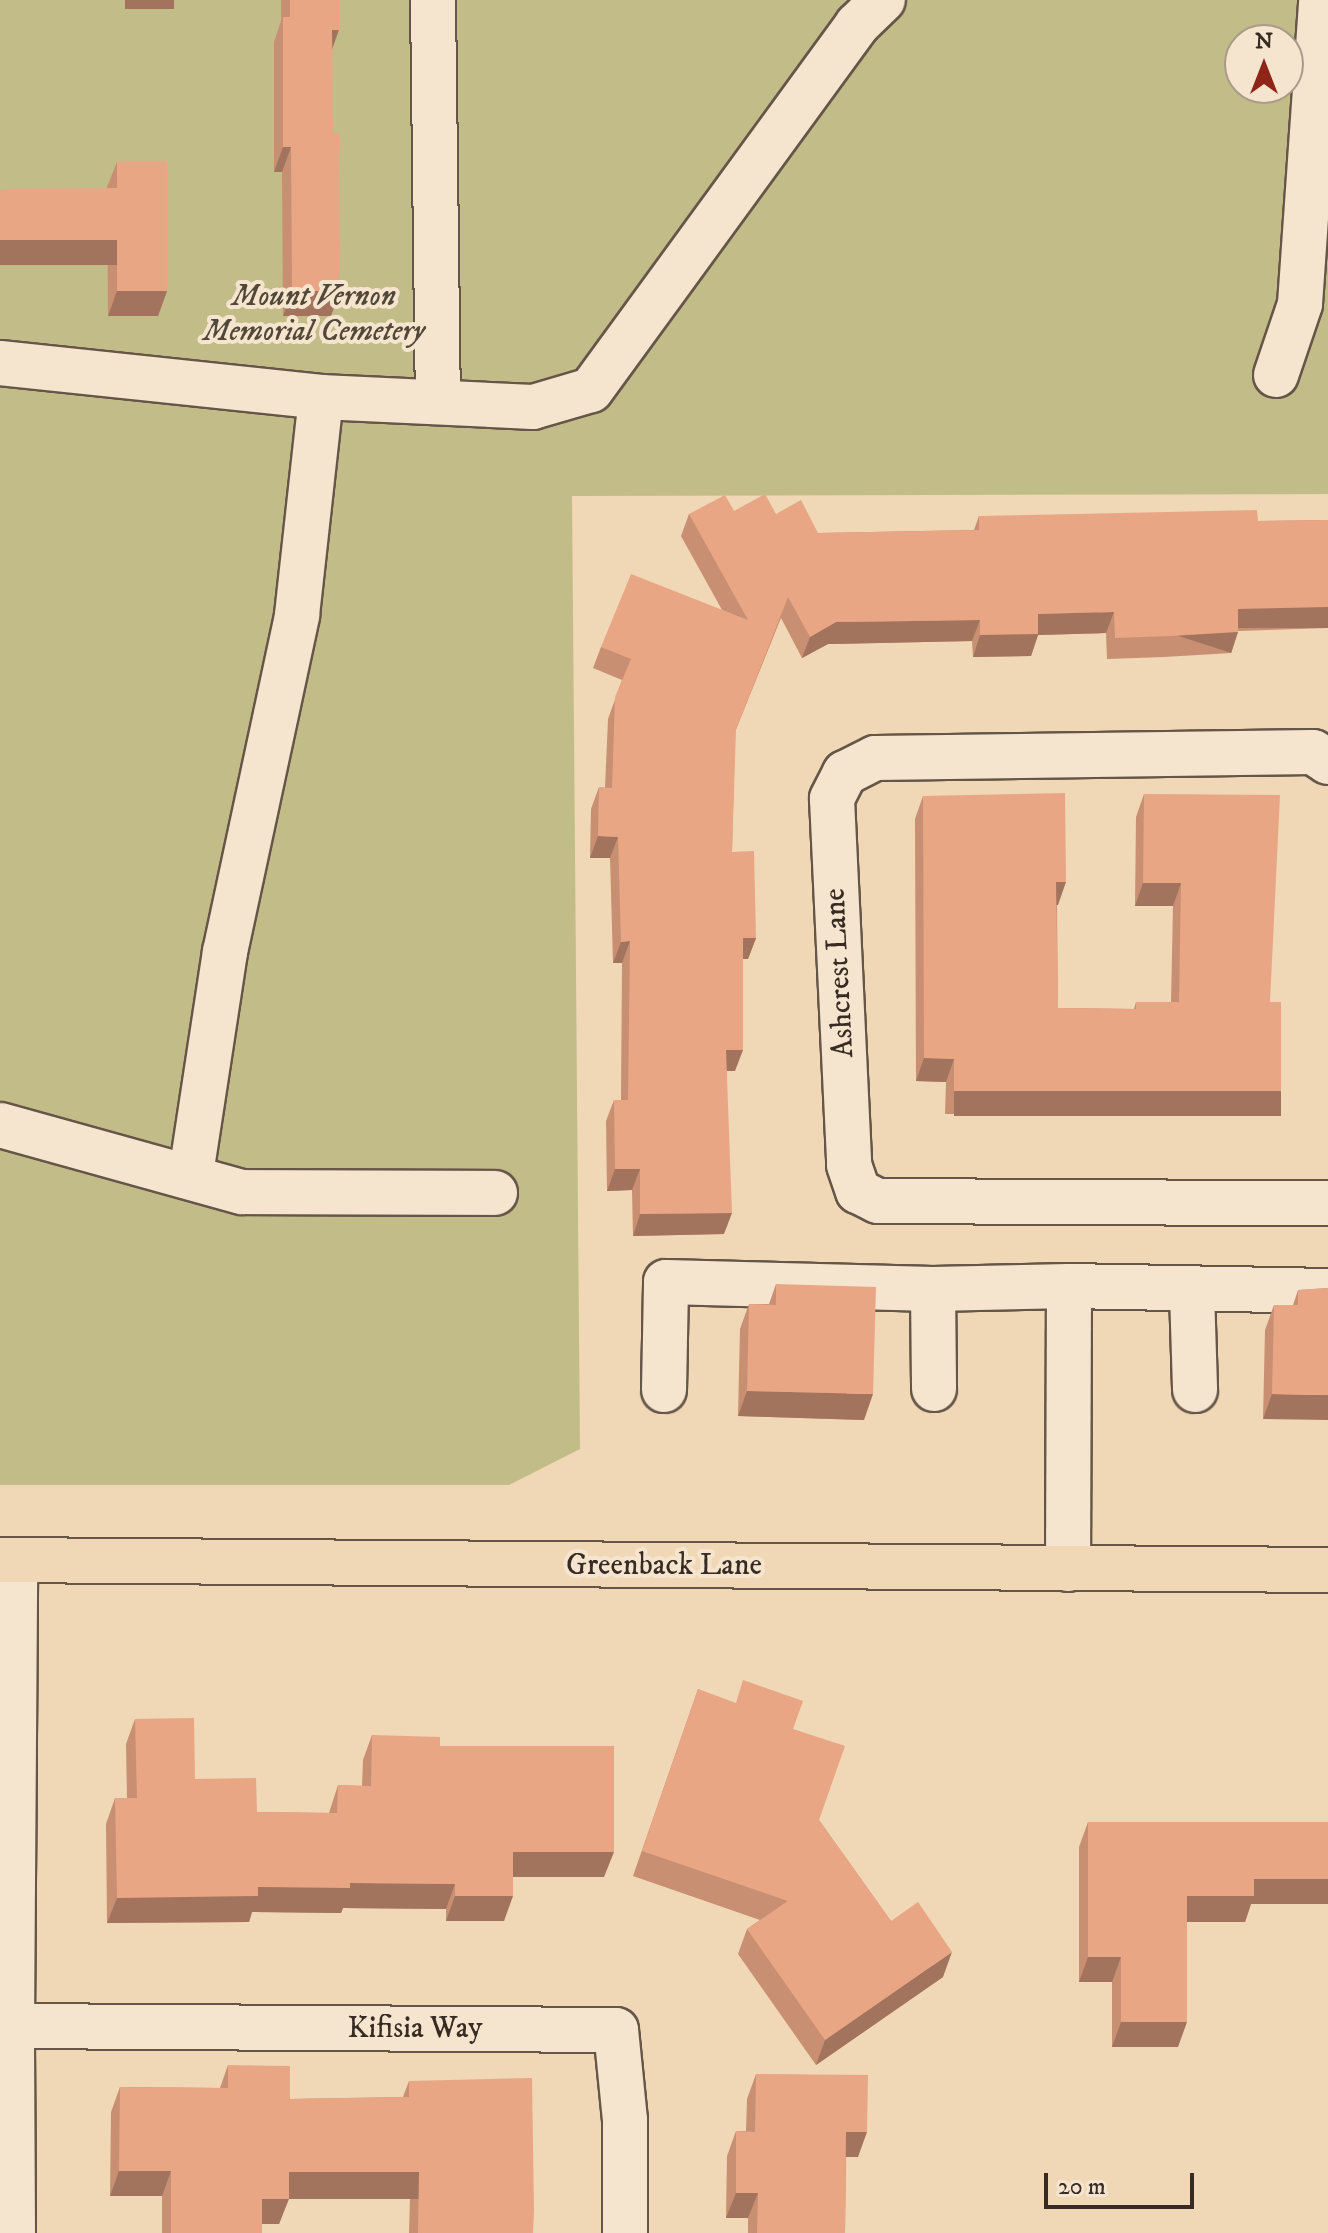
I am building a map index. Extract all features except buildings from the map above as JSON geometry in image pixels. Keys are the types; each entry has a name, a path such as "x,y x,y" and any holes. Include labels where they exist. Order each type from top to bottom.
{"main road":[{"name":"Greenback Lane","path":"7,1560 1328,1570"}],"street":[{"path":"433,0 438,401"},
{"path":"0,363 321,397 533,407 591,390 857,25 883,0"},
{"path":"1276,375 1300,304 1321,0"},
{"path":"191,1174 225,952 297,615 321,397"},
{"name":"Ashcrest Lane","path":"1328,762 1313,752 875,758 845,773 832,799 849,1165 858,1191 878,1201 1328,1203"},
{"path":"0,1125 191,1174 242,1192 495,1193"},
{"path":"664,1390 666,1282 933,1289 1069,1286 1192,1292 1328,1291"},
{"path":"1068,1569 1069,1286"},
{"path":"933,1289 934,1389"},
{"path":"1192,1292 1195,1390"},
{"path":"7,1560 13,2233"},
{"name":"Kifisia Way","path":"12,2026 616,2030 625,2120 625,2233"}],"green space":[{"name":"Mount Vernon Memorial Cemetery","path":"0,0 1328,0 1328,494 572,496 580,1449 509,1485 0,1485"}]}
